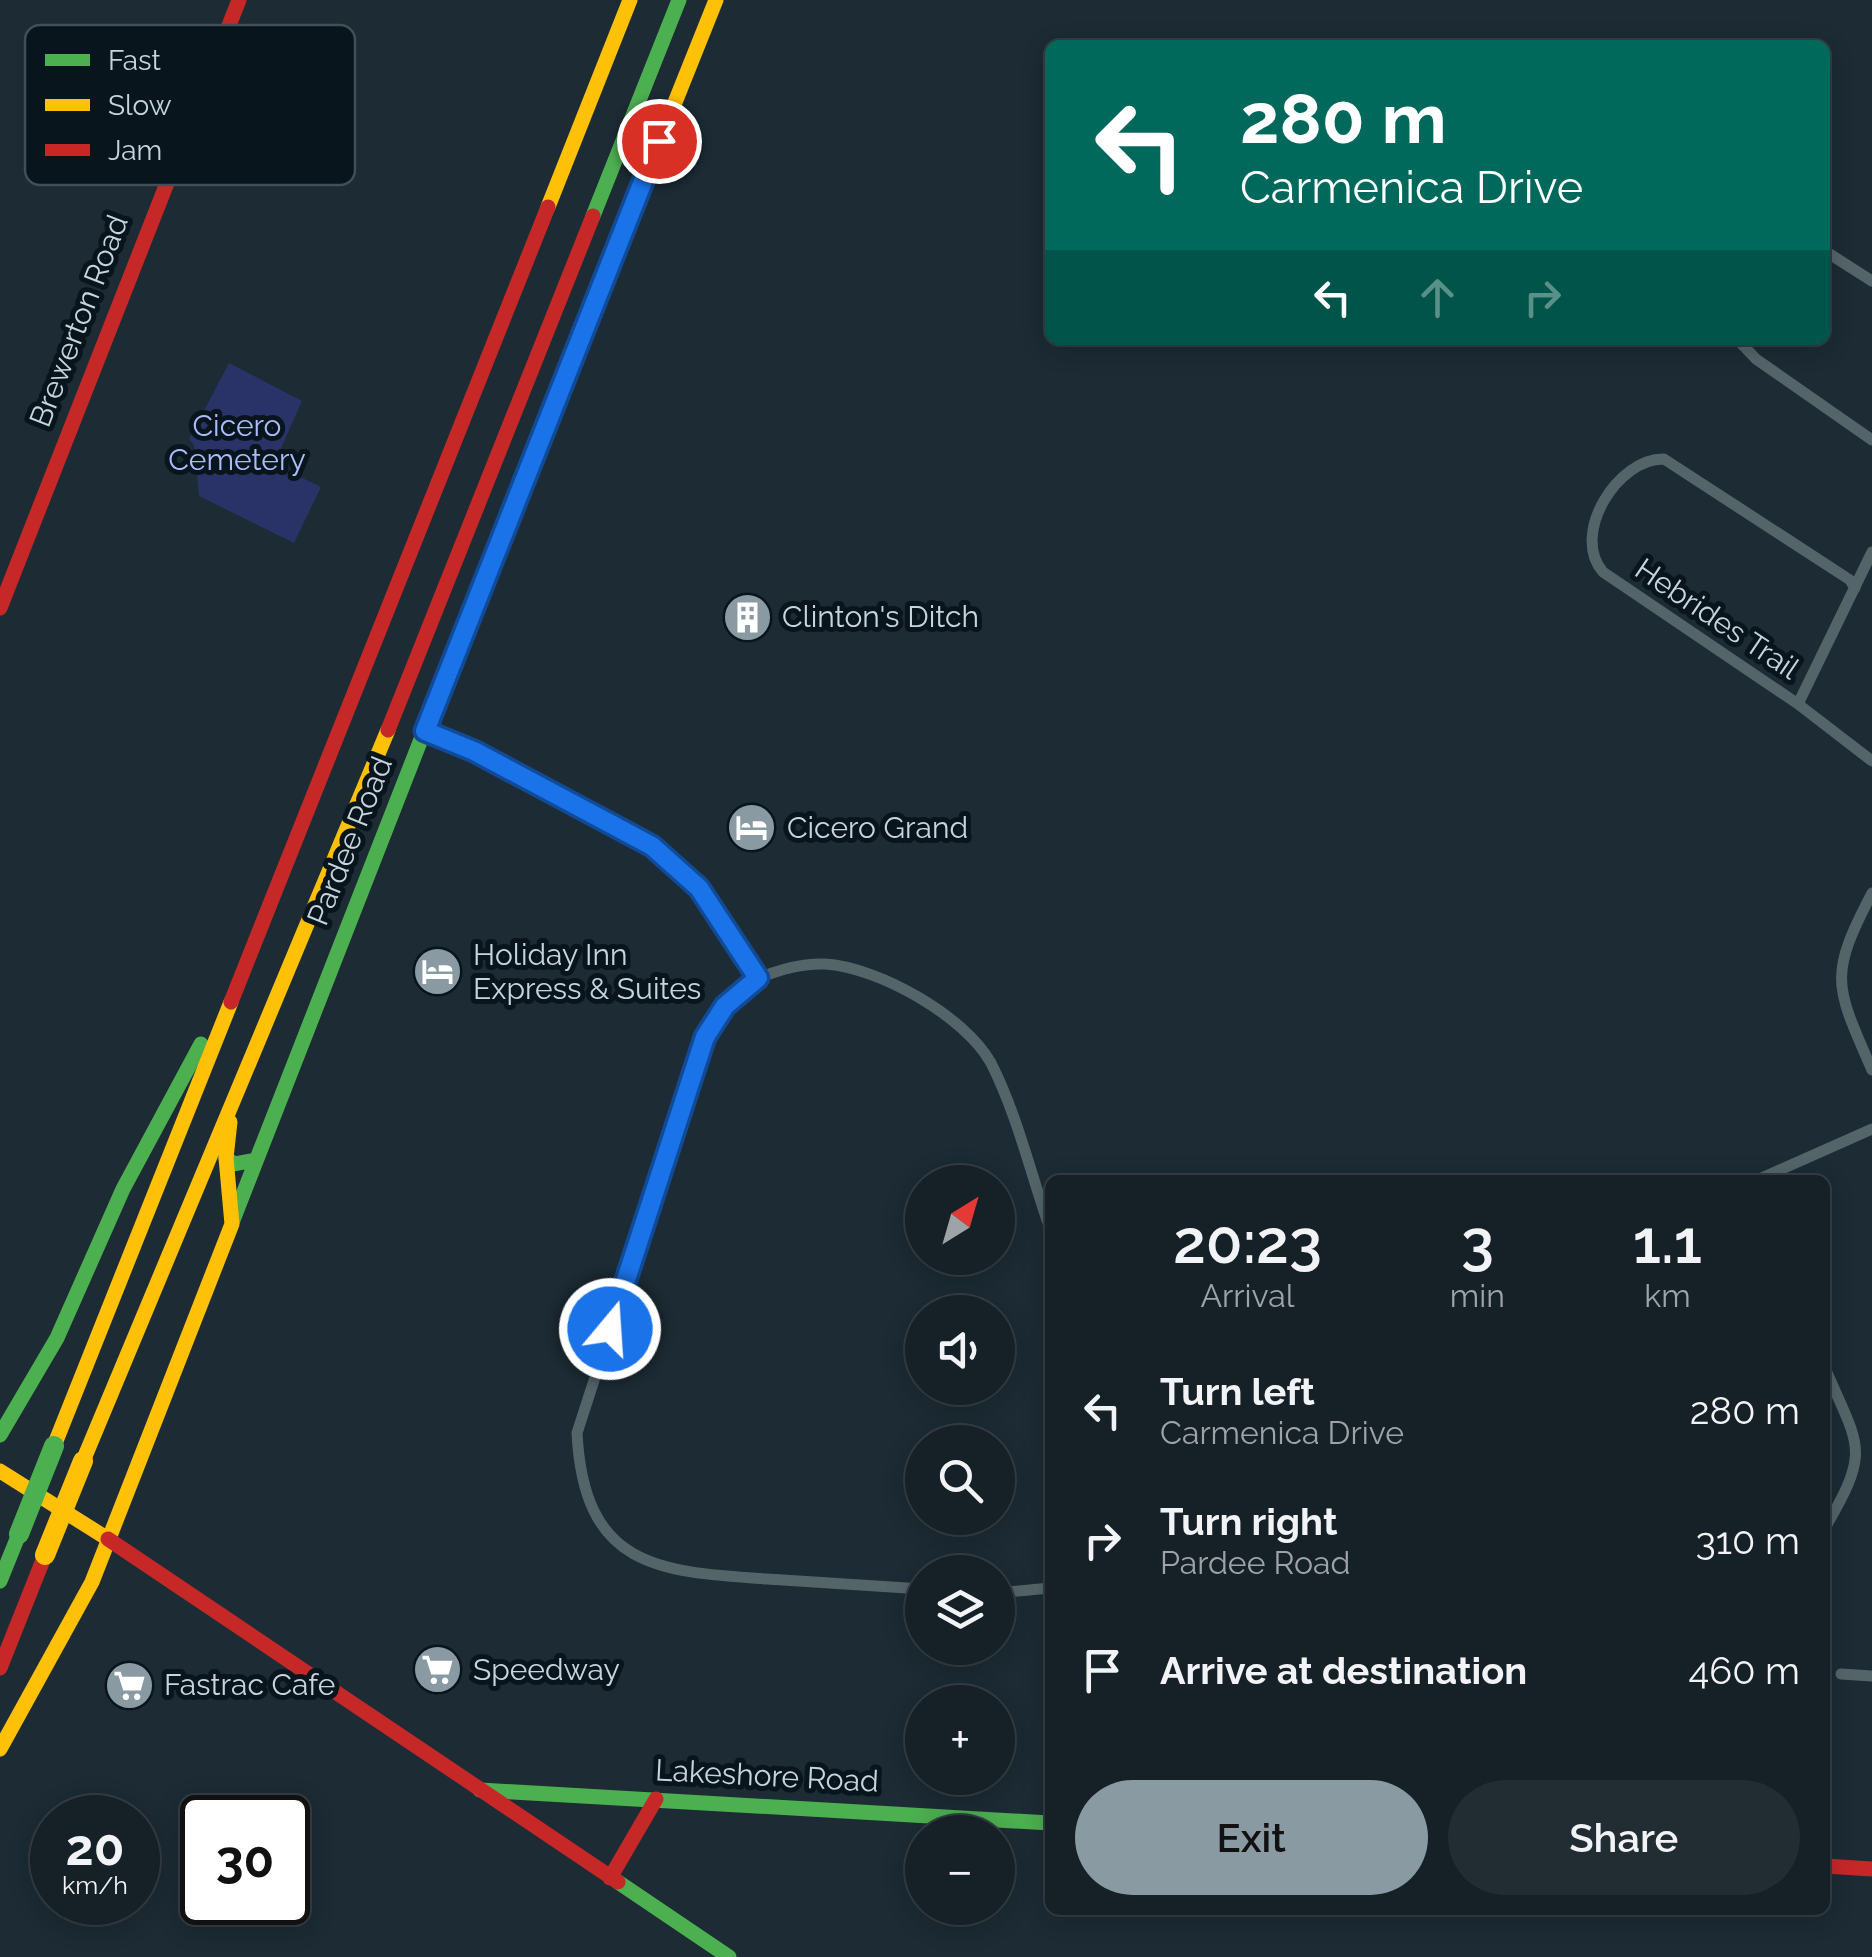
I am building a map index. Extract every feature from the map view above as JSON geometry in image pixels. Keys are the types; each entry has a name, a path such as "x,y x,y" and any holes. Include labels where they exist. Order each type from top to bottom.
{"main road":[{"name":"Brewerton Road","path":"228,25 238,0"},
{"path":"0,1582 630,0"},
{"path":"0,1668 82,1461 384,740 679,0"},
{"name":"Pardee Road","path":"0,1749 92,1582 105,1536 255,1153 716,0"},
{"name":"Brewerton Road","path":"0,608 166,185"},
{"path":"0,1434 42,1366 123,1189 239,977"},
{"path":"232,1215 226,1158 229,1126 246,1068"},
{"path":"226,1158 234,1164 255,1153"},
{"path":"0,1471 105,1536 729,1957"},
{"name":"Lakeshore Road","path":"480,1790 1045,1823"},
{"path":"610,1878 656,1799"},
{"path":"1830,1866 1872,1868"}],"street":[{"path":"1830,253 1872,281"},
{"path":"1742,345 1756,360 1872,440"},
{"name":"Hebrides Trail","path":"1855,588 1850,580 1664,459 1634,467 1594,520 1592,555 1603,572 1798,704 1872,761"},
{"path":"1798,704 1872,552"},
{"path":"425,731 474,751 652,846 699,888 758,978"},
{"path":"1872,894 1848,942 1839,974 1872,1068"},
{"path":"905,1588 684,1574 644,1562 616,1542 586,1498 577,1433 705,1037 725,1006 758,978 801,966 840,966 870,975 957,1023 990,1064 1045,1215"},
{"path":"1768,1175 1872,1129"},
{"path":"1830,1381 1859,1456 1848,1488 1830,1519"},
{"path":"1015,1592 1045,1589"},
{"path":"1841,1674 1872,1676"}],"green space":[{"name":"Cicero Cemetery","path":"229,363 302,401 274,464 321,487 294,543 199,496 194,445 189,439"}],"traffic: fast":[{"path":"593,216 679,0"},
{"path":"233,1220 463,632"},
{"path":"0,1435 57,1338 123,1189 201,1044"},
{"path":"226,1158 234,1164 250,1161"},
{"path":"19,1534 54,1446"},
{"path":"0,1581 19,1534"},
{"path":"480,1790 1045,1823"},
{"path":"618,1882 729,1957"}],"traffic: slow":[{"path":"548,207 630,0"},
{"path":"463,632 716,0"},
{"path":"83,1461 388,730"},
{"path":"54,1446 231,1002"},
{"path":"0,1749 92,1582 232,1224 226,1158 230,1122"},
{"path":"45,1555 83,1461"},
{"path":"0,1471 108,1539"}],"traffic: jam":[{"path":"229,25 239,0"},
{"path":"0,608 166,185"},
{"path":"231,1002 548,207"},
{"path":"388,730 593,216"},
{"path":"108,1539 618,1882"},
{"path":"0,1668 45,1555"},
{"path":"610,1878 656,1799"},
{"path":"1830,1866 1872,1869"}],"place":[{"name":"Clinton's Ditch","path":"747,617"},
{"name":"Cicero Grand","path":"752,828"},
{"name":"Holiday Inn Express & Suites","path":"438,972"},
{"name":"Speedway","path":"438,1670"},
{"name":"Fastrac Cafe","path":"129,1685"}],"route":[{"path":"610,1329 705,1037 725,1006 758,978 716,910 682,868 626,830 474,751 425,731 659,141"}]}
